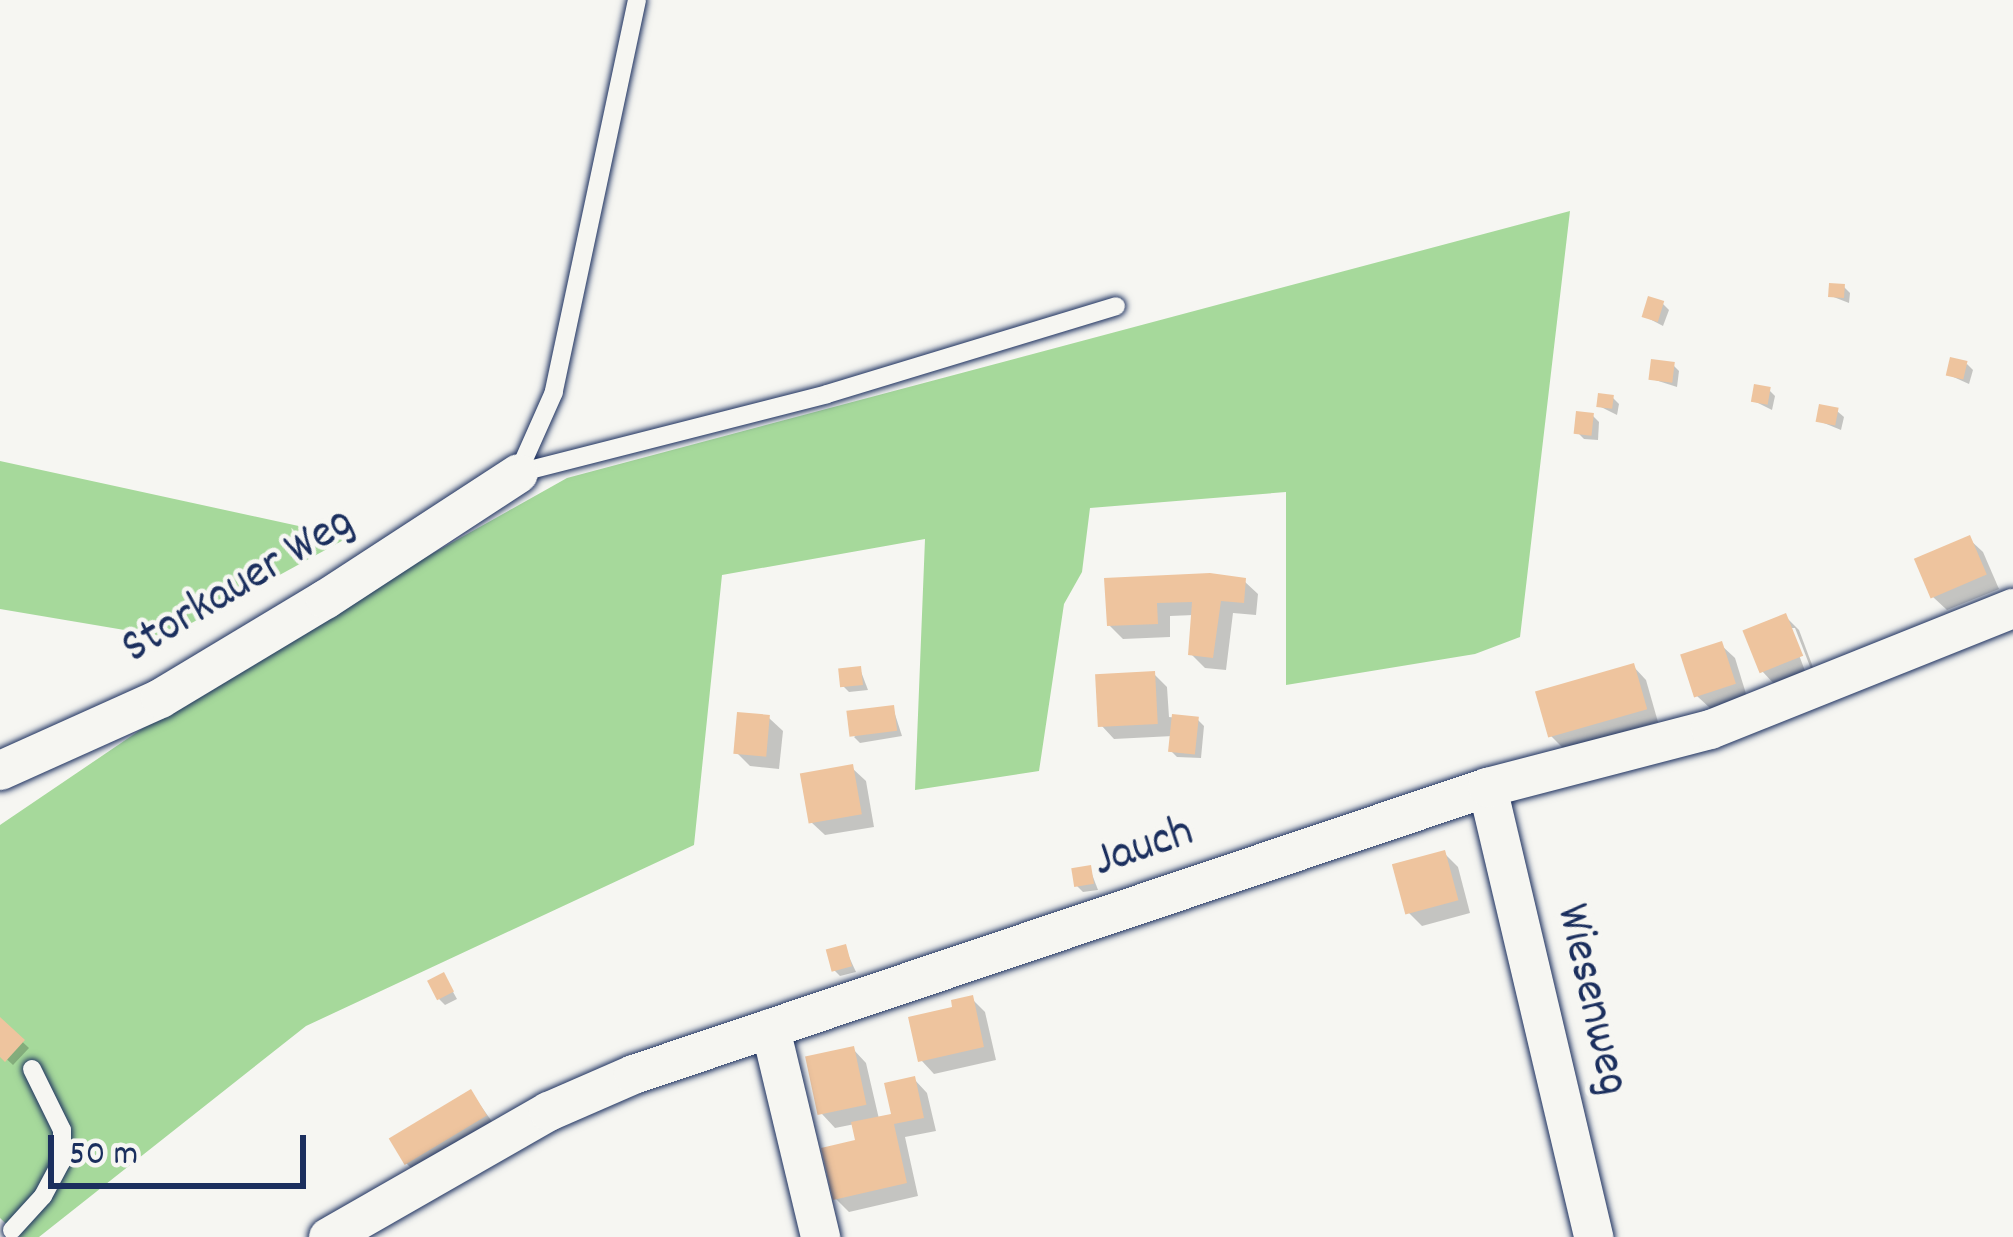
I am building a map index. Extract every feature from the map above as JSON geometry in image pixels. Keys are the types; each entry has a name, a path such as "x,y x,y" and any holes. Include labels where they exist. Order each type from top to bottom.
{"street":[{"name":"Storkauer Weg","path":"0,770 160,698 325,599 518,472"},
{"name":"Jauch","path":"328,1237 548,1111 633,1074 1487,787 1710,729 2013,608"},
{"name":"Wiesenweg","path":"1487,787 1593,1237"},
{"path":"770,1028 820,1237"}],"lane":[{"path":"518,472 554,392 637,0"},
{"path":"518,472 827,394 1116,306"},
{"path":"12,1230 43,1196 62,1161 62,1130 32,1069"}],"green space":[{"path":"1570,211 1520,637 1475,654 1286,685 1286,492 1090,508 1082,572 1064,604 1039,771 915,790 925,539 722,575 694,845 306,1026 39,1237 20,1237 0,1218 0,825 248,657 567,478"},
{"path":"0,461 349,537 166,637 0,609"}],"building":[{"path":"1829,283 1845,284 1844,298 1828,297"},
{"path":"1648,296 1664,301 1658,322 1642,317"},
{"path":"1950,357 1968,361 1963,380 1946,376"},
{"path":"1651,359 1675,362 1672,383 1648,380"},
{"path":"1754,384 1771,387 1768,405 1751,402"},
{"path":"1598,393 1614,395 1612,409 1596,407"},
{"path":"1819,404 1839,408 1835,425 1816,422"},
{"path":"1576,411 1594,413 1591,436 1574,434"},
{"path":"1970,535 1987,575 1931,598 1914,559"},
{"path":"1210,573 1246,578 1244,603 1221,601 1213,658 1188,655 1192,602 1157,603 1158,624 1107,626 1104,578"},
{"path":"1786,613 1803,656 1760,673 1742,631"},
{"path":"1722,641 1736,684 1694,697 1680,655"},
{"path":"1634,663 1647,709 1548,738 1535,691"},
{"path":"861,666 863,685 840,687 838,668"},
{"path":"1155,671 1158,724 1098,727 1095,674"},
{"path":"894,705 897,731 850,737 846,711"},
{"path":"737,712 770,715 766,757 733,754"},
{"path":"1172,714 1199,717 1195,755 1168,752"},
{"path":"853,764 862,814 809,824 800,773"},
{"path":"1445,850 1458,900 1405,914 1392,864"},
{"path":"1091,865 1094,884 1074,887 1071,868"},
{"path":"846,944 852,966 832,972 826,949"},
{"path":"444,972 454,992 437,1000 427,981"},
{"path":"973,995 984,1047 918,1062 908,1017 952,1007 951,1000"},
{"path":"0,1017 25,1040 5,1062 0,1057"},
{"path":"854,1046 866,1105 818,1115 805,1056"},
{"path":"915,1076 924,1118 894,1124 907,1183 833,1200 821,1148 855,1140 851,1122 891,1114 884,1083"},
{"path":"471,1089 487,1116 405,1165 389,1138"}]}
